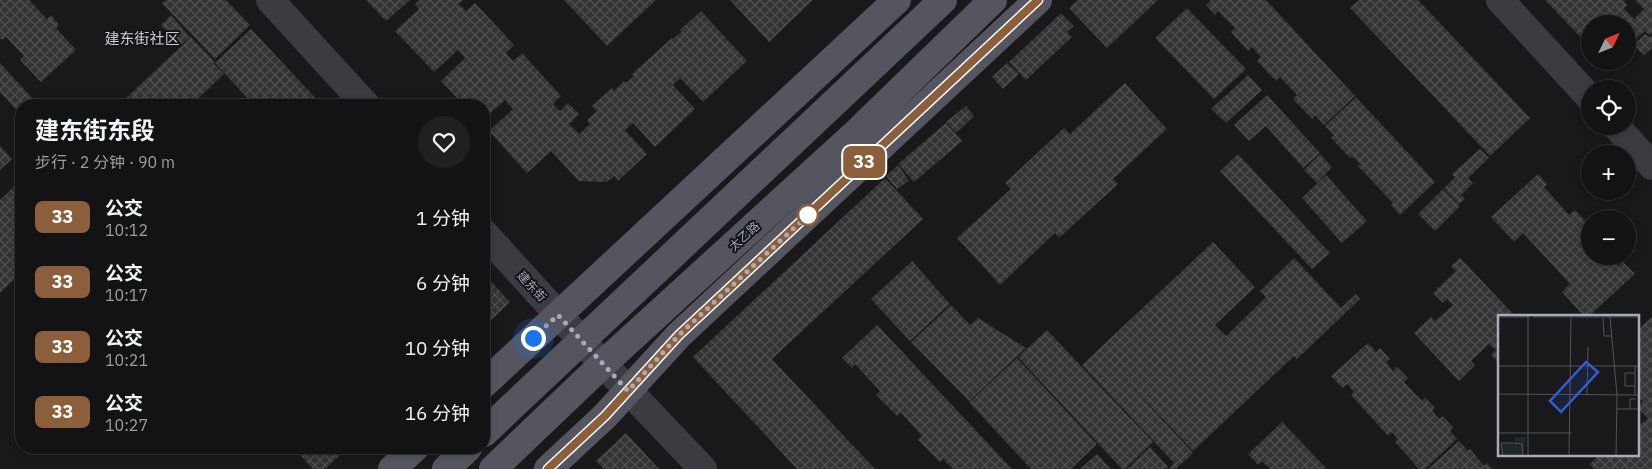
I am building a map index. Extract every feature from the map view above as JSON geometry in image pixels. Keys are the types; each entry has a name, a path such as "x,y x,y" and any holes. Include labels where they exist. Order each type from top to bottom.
{"main road":[{"path":"490,378 897,0"},
{"path":"490,427 943,0"},
{"name":"太乙路","path":"493,469 603,364 858,132 993,0"},
{"path":"548,469 605,416 679,335 1038,0"},
{"path":"392,469 408,454"},
{"path":"446,469 462,454"}],"street":[{"path":"270,0 361,99"},
{"path":"1500,0 1581,88"},
{"path":"1624,135 1652,166"},
{"name":"建东街","path":"490,240 628,391 703,469"}],"building":[{"path":"0,0 29,0 47,19 51,15 59,25 56,28 76,50 41,82 20,60 24,56 6,37 2,40 0,38"},
{"path":"166,0 226,0 250,25 215,59 162,3"},
{"path":"366,0 410,0 386,21"},
{"path":"420,0 463,0 459,4 466,11 475,3 514,45 506,53 513,61 522,53 561,96 553,104 560,111 568,103 579,114 569,124 579,134 590,124 587,120 597,111 592,106 612,88 614,91 624,81 626,83 634,76 632,74 682,31 680,30 701,11 747,61 703,102 680,78 673,85 695,109 655,147 633,123 625,130 647,154 618,181 614,176 607,182 579,181 551,151 527,173 490,132 513,109 505,100 490,114 490,99 458,99 441,81 465,58 458,50 434,72 395,31 419,9 415,4"},
{"path":"564,0 656,0 607,46"},
{"path":"730,0 813,0 769,42"},
{"path":"1078,0 1158,0 1107,48 1069,8"},
{"path":"1211,0 1266,0 1355,96 1324,125 1315,115 1312,119 1293,99 1297,95 1280,77 1276,81 1257,61 1261,57 1252,47 1248,51 1231,32 1235,28 1218,11 1215,15 1206,5"},
{"path":"1359,0 1418,0 1530,118 1490,156 1350,8"},
{"path":"1545,0 1623,0 1627,5 1624,9 1630,15 1581,15 1581,38"},
{"path":"1635,0 1652,0 1652,33 1649,35 1645,31 1636,38 1636,17 1644,9"},
{"path":"1187,8 1246,69 1214,99 1155,38"},
{"path":"1061,13 1074,26 1067,32 1072,37 1026,80 1009,62"},
{"path":"171,15 190,37 180,46 161,25"},
{"path":"251,29 316,99 248,99 215,63"},
{"path":"1645,34 1649,37 1652,35 1652,48 1644,55 1636,47 1636,43"},
{"path":"191,37 224,74 197,99 125,99"},
{"path":"0,63 33,99 15,99 15,108 0,92"},
{"path":"1007,63 1019,74 1003,89 992,77"},
{"path":"1248,75 1262,90 1226,123 1211,109"},
{"path":"1125,83 1167,129 1113,179 1118,184 1059,238 1055,233 1000,285 957,238 1011,189 1005,183 1064,128 1070,134"},
{"path":"1267,95 1320,153 1303,168 1266,126 1249,141 1234,125"},
{"path":"1356,97 1435,182 1400,215 1391,205 1393,203 1358,166 1360,164 1352,156 1350,158 1331,138 1334,135 1325,126"},
{"path":"966,106 974,116 956,133 946,122"},
{"path":"946,123 962,141 914,182 898,164"},
{"path":"0,146 12,159 0,170"},
{"path":"1480,149 1489,158 1468,178 1473,183 1461,195 1465,199 1459,204 1444,188 1455,177 1452,174"},
{"path":"1238,154 1330,253 1312,269 1220,171"},
{"path":"1320,154 1332,167 1317,183 1304,170"},
{"path":"898,165 909,181 897,189 886,176"},
{"path":"1538,174 1547,184 1544,187 1569,215 1575,210 1581,216 1581,265 1626,265 1635,274 1590,315 1583,315 1562,292 1570,284 1523,233 1514,242 1491,217"},
{"path":"1326,175 1367,221 1342,243 1302,198"},
{"path":"885,178 923,219 772,359 875,469 797,469 693,357"},
{"path":"15,186 15,279 0,293 0,200"},
{"path":"1443,189 1460,206 1435,231 1418,214"},
{"path":"1213,242 1255,287 1215,325 1226,336 1266,297 1260,291 1294,258 1341,308 1356,294 1360,299 1297,359 1294,356 1193,451 1121,375 1193,453 1176,469 1169,469 1174,463 1082,365"},
{"path":"1460,258 1514,315 1498,315 1498,362 1491,355 1496,350 1489,344 1471,361 1475,365 1459,381 1414,333 1431,317 1435,321 1453,305 1447,299 1443,303 1433,293 1456,271 1451,266"},
{"path":"912,261 950,304 910,341 871,299"},
{"path":"490,280 510,302 490,321"},
{"path":"951,305 970,325 978,318 1026,348 969,401 911,342"},
{"path":"1652,317 1652,469 1594,469 1590,464 1596,458 1594,456 1640,456 1640,423 1648,418 1640,410 1640,406 1643,402 1640,398 1640,328"},
{"path":"877,325 1012,469 953,469 943,459 940,462 918,440 922,436 901,413 897,416 876,395 880,391 855,364 852,368 842,358"},
{"path":"1047,330 1153,442 1125,469 1122,469 1018,357"},
{"path":"1368,343 1376,352 1380,348 1390,359 1386,362 1393,371 1397,367 1408,378 1404,382 1422,401 1425,397 1435,408 1432,411 1439,419 1443,416 1453,427 1450,431 1457,439 1425,469 1419,469 1395,442 1398,439 1392,432 1388,436 1351,395 1354,392 1347,384 1342,388 1331,376"},
{"path":"1017,358 1097,444 1071,469 1031,469 969,402"},
{"path":"1282,422 1327,469 1270,469 1262,461 1258,465 1248,454"},
{"path":"626,433 659,469 604,469 596,461"},
{"path":"1459,441 1468,451 1470,449 1484,466 1487,463 1492,469 1428,469"},
{"path":"1150,447 1168,467 1166,469 1127,469"},
{"path":"299,454 341,454 325,469 313,469"},
{"path":"1097,454 1111,469 1080,469"}],"bus line":[{"name":"33","path":"548,469 605,416 679,335 1038,0"}],"district":[{"name":"建东街社区","path":"142,38"}],"route":[{"path":"533,338 558,315 628,391 679,335 808,215"}]}
